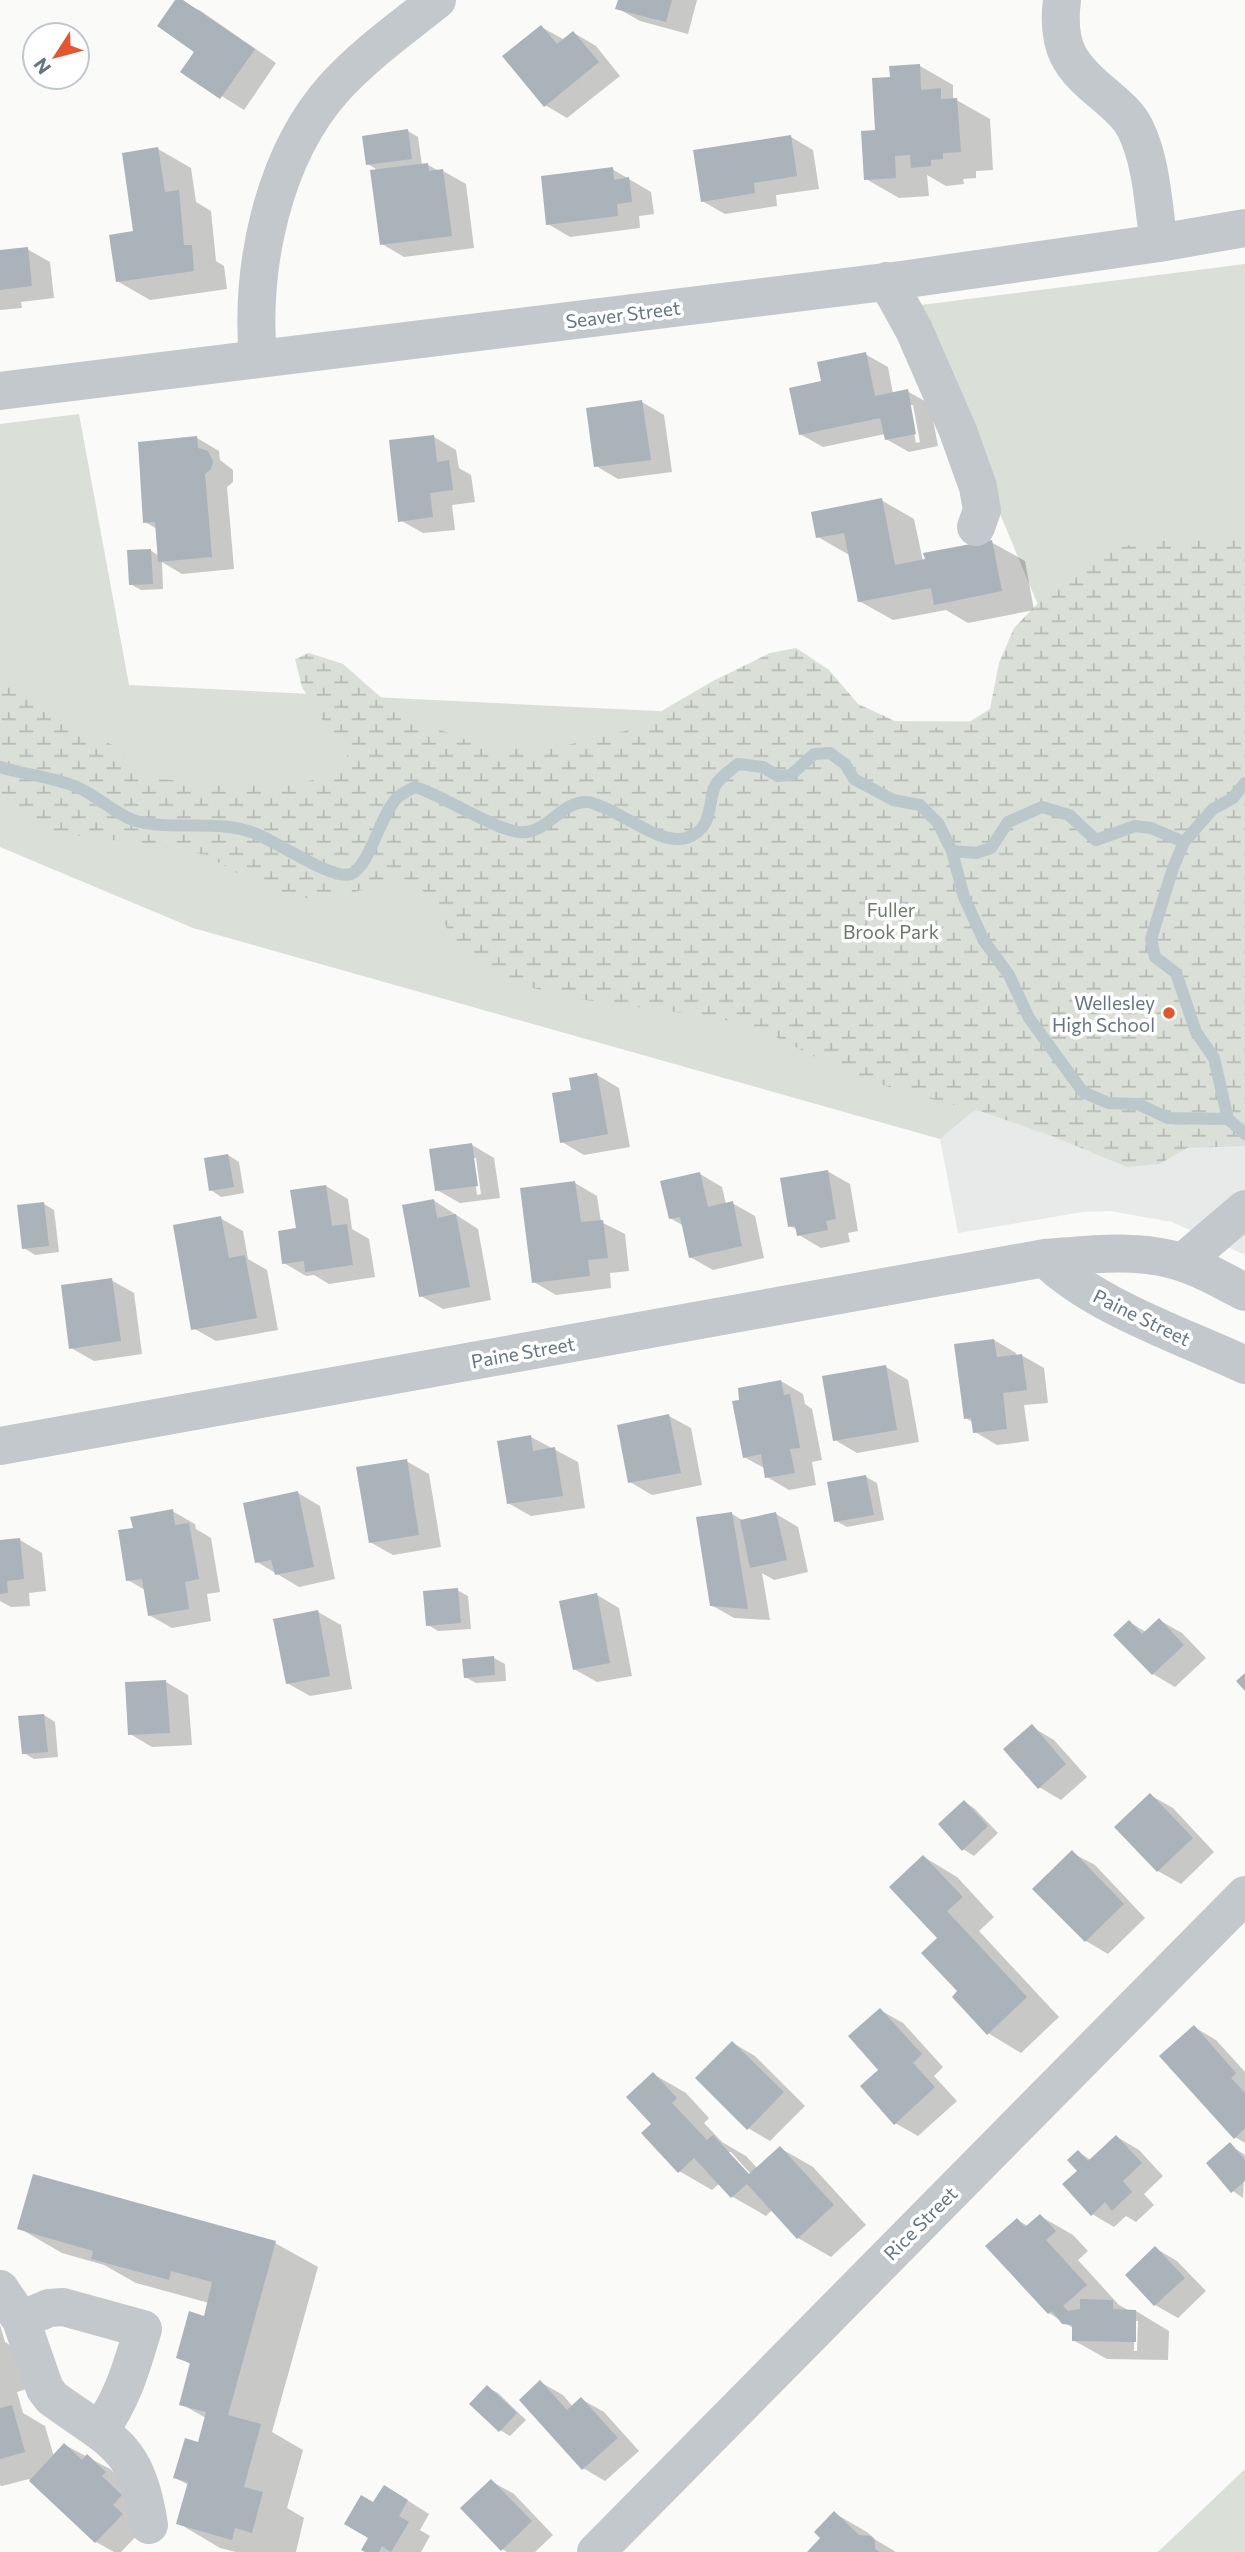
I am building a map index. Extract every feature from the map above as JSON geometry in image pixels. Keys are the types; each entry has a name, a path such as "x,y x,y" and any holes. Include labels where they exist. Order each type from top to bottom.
{"street":[{"path":"258,359 255,312 260,260 272,210 303,134 317,111 352,71 437,0"},
{"path":"1062,0 1061,31 1064,50 1083,78 1122,110 1142,144 1159,243"},
{"name":"Seaver Street","path":"0,391 887,281 1159,243 1245,228"},
{"path":"887,281 914,330 958,431 978,487 982,510 976,527"},
{"path":"1183,1262 1245,1209"},
{"name":"Paine Street","path":"0,1446 1045,1258 1137,1254 1160,1256 1183,1262 1245,1292"},
{"name":"Paine Street","path":"1045,1258 1073,1282 1105,1300 1245,1365"},
{"name":"Rice Street","path":"596,2552 1245,1895"},
{"path":"0,2289 21,2320 45,2389 52,2398 100,2430 121,2449 136,2472 145,2498 149,2525"},
{"path":"21,2320 50,2308 63,2307 143,2329 123,2393 100,2430"}],"shaded area":[{"name":"Wellesley High School","path":"1245,886 1245,1255 1172,1222 1110,1211 1083,1212 958,1233 940,1139"}],"green space":[{"name":"Fuller Brook Park","path":"1245,264 1245,886 940,1139 193,928 0,847 0,424 79,414 129,685 858,721 1087,722 913,306"},
{"name":"Fuller Brook Park","path":"1245,537 1245,1146 1187,1148 1159,1164 1127,1167 986,1113 911,1094 849,1074 768,1033 719,1018 570,998 501,979 473,965 451,939 436,900 406,879 350,893 299,899 249,880 206,855 161,846 48,832 0,798 0,681 23,688 61,716 112,745 147,778 229,785 299,784 344,771 348,751 325,724 302,687 295,659 309,653 343,664 384,700 420,722 487,748 555,748 629,730 713,681 770,653 796,648 829,670 858,704 895,721 934,728 969,722 990,709 999,663 1014,628 1044,597 1097,553 1147,541"},
{"path":"1245,2469 1245,2552 1157,2552 1160,2550"}],"building":[{"path":"175,0 183,0 255,49 220,99 180,72 194,52 157,26"},
{"path":"618,0 672,0 666,22 615,9"},
{"path":"541,25 557,44 573,31 599,62 544,107 502,56"},
{"path":"920,64 921,90 941,88 941,99 957,98 961,152 943,153 943,159 931,160 931,166 911,168 910,155 895,156 896,178 864,180 861,131 875,130 872,78 890,77 889,66"},
{"path":"408,129 412,159 366,165 362,136"},
{"path":"791,135 797,176 754,183 755,193 701,202 693,150"},
{"path":"158,147 165,192 179,190 184,245 192,245 194,271 116,282 109,235 133,231 122,153"},
{"path":"428,163 429,171 443,169 452,236 380,245 370,170"},
{"path":"613,167 614,180 629,177 632,202 617,204 618,216 546,225 541,176"},
{"path":"28,247 32,286 0,290 0,250"},
{"path":"866,352 875,396 908,389 916,434 885,440 880,418 799,435 789,388 821,381 817,362"},
{"path":"642,400 651,460 594,467 586,408"},
{"path":"434,435 437,462 449,460 453,490 430,493 433,517 398,522 389,440"},
{"path":"197,436 198,448 208,451 213,461 211,469 205,474 212,557 158,562 155,522 143,523 138,442"},
{"path":"882,498 895,565 925,559 923,553 992,540 1002,591 934,605 931,588 858,602 844,533 816,538 811,512"},
{"path":"151,549 153,584 129,585 127,550"},
{"path":"597,1073 608,1134 560,1143 552,1093 571,1090 569,1078"},
{"path":"472,1143 478,1186 435,1191 429,1149"},
{"path":"228,1154 234,1187 209,1191 204,1158"},
{"path":"828,1170 836,1219 826,1221 828,1230 797,1236 795,1226 788,1227 780,1178"},
{"path":"700,1172 708,1207 733,1201 742,1246 689,1258 680,1217 669,1219 660,1181"},
{"path":"575,1181 581,1222 603,1220 608,1258 588,1260 590,1276 532,1283 520,1188"},
{"path":"326,1185 332,1226 347,1224 353,1265 305,1272 304,1261 282,1264 278,1231 296,1228 290,1190"},
{"path":"434,1199 437,1218 456,1214 470,1287 419,1297 402,1205"},
{"path":"44,1202 49,1246 22,1249 17,1205"},
{"path":"221,1216 229,1258 245,1255 257,1318 191,1330 173,1225"},
{"path":"112,1278 121,1341 69,1349 61,1285"},
{"path":"994,1339 997,1357 1022,1354 1027,1390 1003,1393 1007,1429 973,1433 971,1418 964,1419 954,1344"},
{"path":"886,1365 897,1430 833,1441 822,1376"},
{"path":"781,1380 784,1395 790,1394 800,1448 790,1449 795,1473 765,1478 761,1454 743,1458 732,1401 739,1400 738,1388"},
{"path":"669,1414 681,1473 628,1483 617,1425"},
{"path":"531,1435 533,1451 555,1447 563,1496 507,1504 497,1441"},
{"path":"407,1459 419,1535 369,1543 356,1467"},
{"path":"866,1475 874,1515 834,1522 827,1482"},
{"path":"298,1491 314,1567 275,1575 271,1560 255,1563 243,1503"},
{"path":"173,1509 175,1525 189,1523 199,1579 185,1582 189,1609 148,1616 142,1579 126,1581 118,1530 133,1528 130,1517"},
{"path":"732,1512 748,1609 710,1606 696,1517"},
{"path":"776,1512 787,1560 750,1568 740,1520"},
{"path":"20,1538 24,1579 7,1581 8,1593 0,1594 0,1540"},
{"path":"458,1588 461,1623 426,1626 423,1591"},
{"path":"597,1593 610,1663 573,1670 559,1601"},
{"path":"318,1610 330,1676 286,1684 273,1619"},
{"path":"1159,1618 1184,1645 1152,1675 1113,1635 1129,1620 1142,1634"},
{"path":"494,1656 495,1675 464,1678 462,1659"},
{"path":"1245,1673 1245,1691 1236,1681"},
{"path":"166,1680 170,1733 128,1735 125,1682"},
{"path":"44,1714 48,1752 22,1754 18,1716"},
{"path":"1032,1724 1066,1764 1038,1789 1003,1749"},
{"path":"1150,1793 1193,1838 1157,1872 1114,1827"},
{"path":"964,1800 988,1826 962,1851 938,1824"},
{"path":"1072,1850 1124,1904 1085,1942 1032,1889"},
{"path":"923,1855 963,1897 947,1911 1027,1997 987,2035 952,1997 957,1991 921,1953 937,1938 889,1887"},
{"path":"880,2008 922,2054 913,2063 935,2087 894,2125 860,2086 878,2070 848,2036"},
{"path":"1194,2025 1236,2073 1231,2078 1245,2093 1245,2128 1234,2139 1159,2056"},
{"path":"732,2041 784,2092 747,2130 695,2078"},
{"path":"653,2072 677,2098 672,2103 707,2140 713,2135 749,2174 780,2146 834,2205 797,2239 747,2184 731,2198 694,2158 678,2173 641,2133 651,2124 626,2097"},
{"path":"1116,2135 1142,2163 1123,2181 1132,2192 1112,2211 1105,2202 1091,2216 1062,2184 1077,2171 1067,2160 1078,2150 1088,2161"},
{"path":"1230,2142 1245,2160 1245,2181 1231,2193 1206,2163"},
{"path":"33,2174 276,2241 228,2415 261,2424 244,2487 263,2492 252,2533 235,2528 232,2540 176,2524 188,2482 173,2478 185,2438 198,2442 206,2412 179,2405 190,2363 176,2358 189,2311 204,2316 212,2282 171,2271 169,2280 91,2259 93,2251 17,2229"},
{"path":"1040,2214 1056,2231 1046,2240 1087,2285 1063,2306 1068,2311 1080,2309 1080,2299 1113,2300 1113,2309 1136,2310 1136,2342 1072,2341 1072,2325 1062,2324 1052,2311 1048,2314 985,2246 1017,2218 1025,2227"},
{"path":"1155,2246 1185,2278 1154,2306 1125,2275"},
{"path":"540,2380 567,2410 581,2397 618,2438 582,2470 519,2400"},
{"path":"487,2385 517,2413 499,2432 469,2404"},
{"path":"12,2405 25,2452 0,2459 0,2408"},
{"path":"64,2443 82,2460 87,2454 106,2472 102,2476 122,2495 113,2505 123,2514 95,2543 29,2481"},
{"path":"491,2479 532,2521 501,2551 460,2508"},
{"path":"384,2485 408,2500 399,2516 409,2522 391,2552 382,2546 379,2552 365,2552 361,2550 368,2538 344,2524 361,2495 373,2502"},
{"path":"834,2511 859,2535 871,2536 875,2541 875,2549 880,2552 807,2552 820,2538 814,2532"}],"waterway":[{"path":"0,767 77,787 133,820 162,825 224,826 254,833 317,866 342,875 351,874 358,869 391,806 399,796 415,787 488,822 516,832 535,830 563,810 588,802 612,811 655,834 676,839 686,838 701,829 708,816 715,786 738,764 763,767 778,776 791,775 814,754 830,753 845,764 854,779 893,800 920,805 938,823 952,851 964,897 984,941 1009,975 1029,1018 1083,1092 1108,1103 1138,1104 1168,1118 1228,1119 1245,1134"},
{"path":"952,851 976,853 991,848 1008,822 1042,807 1069,815 1096,840 1135,826 1151,828 1184,842 1213,809 1233,798 1245,783"},
{"path":"1184,842 1151,939 1155,957 1176,973 1196,1032 1214,1058 1228,1119"}],"place":[{"name":"Wellesley High School","path":"1169,1013"}]}
